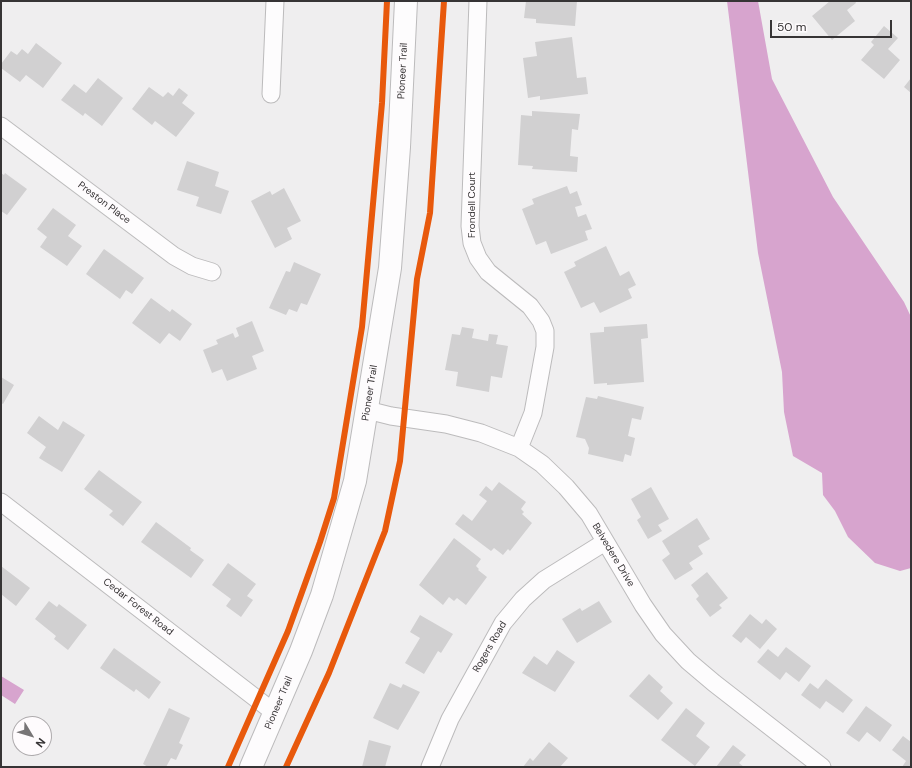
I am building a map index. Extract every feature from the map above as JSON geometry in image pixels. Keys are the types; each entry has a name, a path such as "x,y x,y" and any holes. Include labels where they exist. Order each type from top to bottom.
{"main road":[{"name":"Pioneer Trail","path":"251,767 275,713 324,587 355,481 390,268 399,148 406,1"}],"street":[{"path":"271,94 275,1"},
{"name":"Frondell Court","path":"478,1 470,226 472,243 478,258 488,272 530,306 541,321 545,331 545,347 534,413 519,448"},
{"name":"Preston Place","path":"1,126 174,256 192,266 212,272"},
{"name":"Belvedere Drive","path":"367,410 391,416 446,424 481,433 519,448 542,464 566,487 589,514 655,622 688,661 822,767"},
{"name":"Cedar Forest Road","path":"1,502 275,713"},
{"name":"Rogers Road","path":"430,767 450,719 503,623 523,599 544,580 605,542"}],"shaded area":[{"path":"727,1 758,1 772,79 833,197 904,302 911,317 911,568 900,571 875,563 848,537 835,511 823,495 822,473 793,456 784,412 782,372 758,253"},
{"path":"1,676 24,690 15,704 1,695"}],"building":[{"path":"526,1 577,1 575,26 536,23 536,19 524,18"},
{"path":"830,1 855,1 856,3 847,10 855,21 832,40 812,16"},
{"path":"884,26 898,38 888,49 900,60 884,79 861,60 874,45 871,42"},
{"path":"572,37 577,78 586,77 588,94 540,100 540,96 528,98 523,58 537,56 535,42"},
{"path":"36,43 62,63 43,88 26,75 20,82 1,68 1,64 11,51 17,55 22,49 28,54"},
{"path":"98,78 123,98 102,126 85,113 83,116 61,100 74,84 86,93"},
{"path":"911,78 911,93 904,87"},
{"path":"149,87 163,97 168,92 173,96 179,88 188,95 182,103 195,113 176,137 155,121 152,125 132,109"},
{"path":"532,111 580,114 578,130 572,129 570,156 578,157 577,172 532,169 533,166 518,165 521,115 532,116"},
{"path":"187,161 219,172 215,186 229,191 221,214 196,206 199,197 177,190"},
{"path":"1,173 4,175 5,173 27,189 7,215 1,211"},
{"path":"567,186 570,194 577,191 582,205 575,207 578,217 586,214 592,229 585,231 588,240 551,254 546,241 536,245 522,209 534,204 532,199"},
{"path":"284,188 301,221 287,228 292,239 275,248 251,201 270,191 272,195"},
{"path":"53,208 76,225 68,236 82,246 67,266 40,247 47,237 37,229"},
{"path":"606,246 620,276 629,271 636,285 628,289 632,298 600,313 594,302 581,308 564,272 576,266 574,262"},
{"path":"104,249 144,278 132,294 126,290 120,299 86,274"},
{"path":"294,262 321,274 307,305 301,303 297,312 289,309 286,315 269,308 286,271 290,272"},
{"path":"151,298 170,312 172,309 192,324 180,341 169,333 160,344 132,323"},
{"path":"252,321 264,351 252,356 257,369 227,381 222,369 212,373 203,350 218,344 216,340 233,333 235,338 239,336 236,328"},
{"path":"647,324 648,338 641,339 644,382 607,385 607,383 594,384 590,333 604,332 604,327"},
{"path":"462,327 474,329 472,338 488,341 489,334 498,335 496,344 508,346 502,378 491,376 489,392 456,386 458,372 445,370 452,334 460,335"},
{"path":"1,377 14,385 3,404 1,403"},
{"path":"598,396 644,407 641,420 632,418 628,436 635,438 631,456 625,454 623,462 588,454 589,448 585,439 576,437 586,397 597,399"},
{"path":"39,416 58,430 63,421 85,435 62,472 39,458 46,447 27,433"},
{"path":"99,470 142,502 123,526 109,515 113,511 84,489"},
{"path":"499,482 526,502 521,509 524,512 522,514 532,523 510,551 508,549 503,555 494,548 491,551 455,524 463,514 472,521 487,501 479,495 486,486 492,491"},
{"path":"651,487 669,519 658,525 662,531 648,539 637,520 641,517 631,499"},
{"path":"697,518 710,539 698,546 703,554 689,563 693,569 675,580 662,560 670,554 662,541"},
{"path":"156,522 191,548 190,550 204,560 191,578 141,542"},
{"path":"454,538 481,559 476,566 479,569 478,570 487,577 466,605 457,598 454,601 449,597 443,605 419,585"},
{"path":"228,563 256,584 247,596 253,600 241,617 226,606 231,599 212,585"},
{"path":"1,566 30,588 16,606 1,594"},
{"path":"707,572 728,598 719,605 722,608 710,617 696,599 699,596 691,585"},
{"path":"49,601 57,607 59,604 87,625 68,650 54,639 56,636 35,619"},
{"path":"599,601 612,622 577,643 562,619 580,608 582,611"},
{"path":"750,614 762,624 766,619 777,629 760,649 746,637 741,643 732,636"},
{"path":"420,615 453,634 441,653 438,651 424,674 405,663 420,638 410,632"},
{"path":"786,647 811,666 799,682 786,672 780,680 757,662 768,649 778,657"},
{"path":"114,648 161,682 149,699 136,689 134,692 100,668"},
{"path":"557,650 575,662 555,692 522,673 534,656 547,665"},
{"path":"649,674 663,687 660,691 673,703 658,720 629,696"},
{"path":"826,679 853,700 843,713 826,701 820,709 801,695 810,683 818,689"},
{"path":"390,683 401,688 403,684 420,692 398,730 373,718"},
{"path":"866,706 892,725 880,742 867,732 859,742 846,733"},
{"path":"169,708 190,718 179,743 183,745 176,760 171,758 166,767 148,767 143,764"},
{"path":"686,708 705,723 696,736 710,747 695,766 661,740"},
{"path":"903,736 911,742 911,767 902,767 906,761 892,750"},
{"path":"369,740 391,746 385,767 362,767"},
{"path":"549,742 568,758 560,767 523,767 530,758 533,761"},
{"path":"733,745 746,755 739,763 744,767 716,767"}],"cycle path":[{"path":"228,767 288,631 334,498 362,327 382,103 387,1"},
{"path":"286,767 329,673 385,531 400,461 417,279 430,213 444,1"}]}
